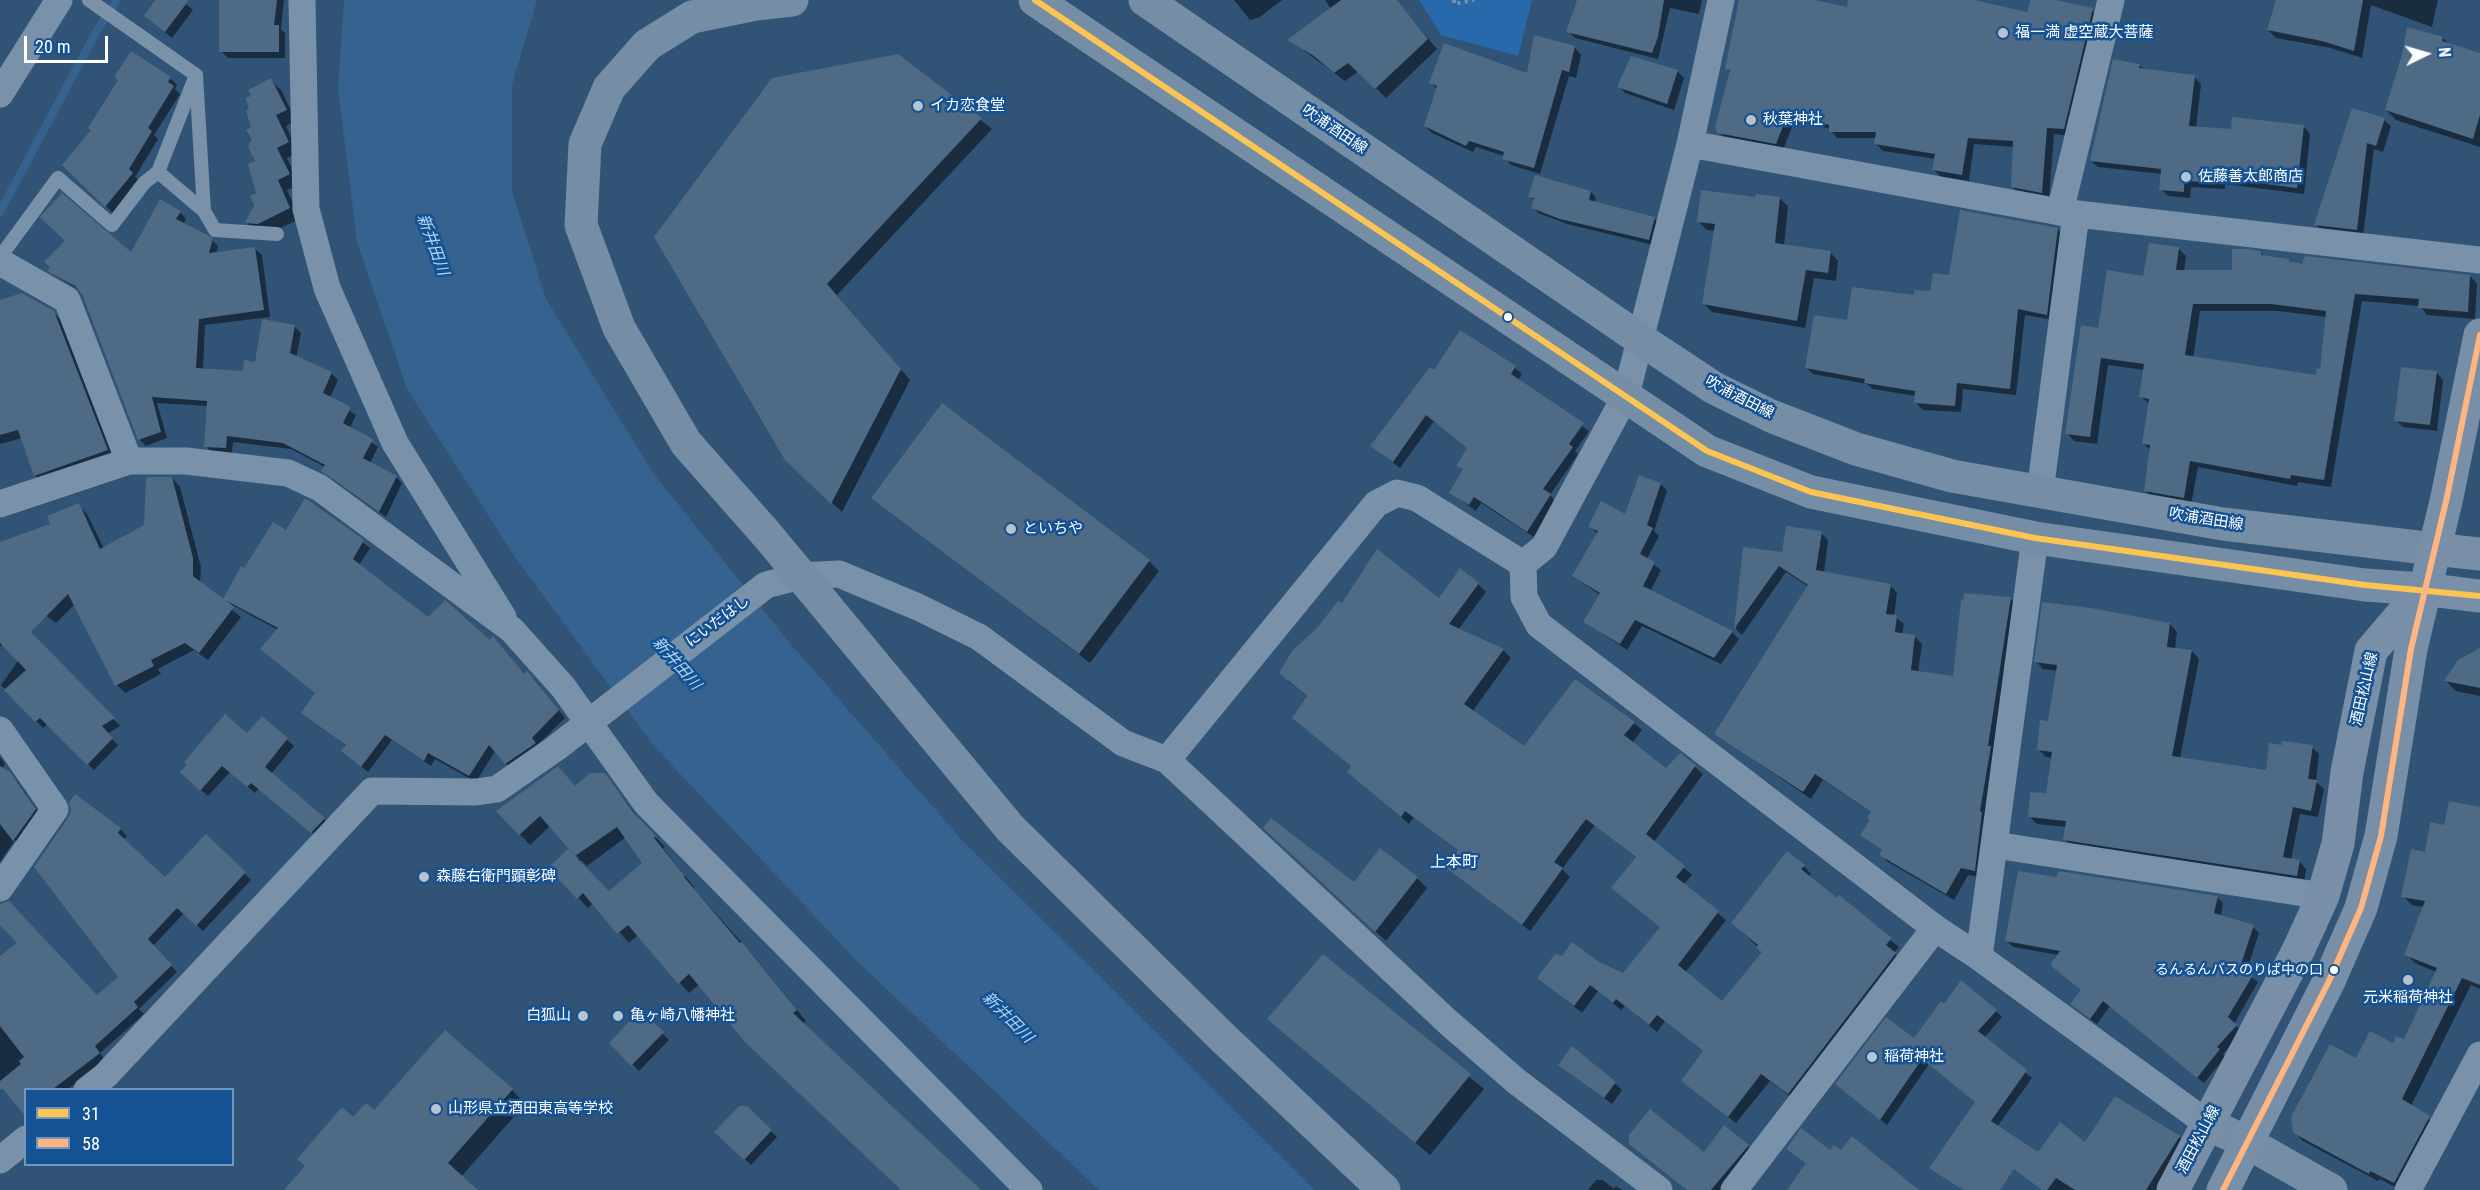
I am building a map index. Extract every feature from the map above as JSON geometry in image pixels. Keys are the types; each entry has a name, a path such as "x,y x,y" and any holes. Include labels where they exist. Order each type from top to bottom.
{"main road":[{"path":"792,0 756,4 692,17 647,45 609,88 585,144 580,225 619,328 686,443 801,576 1010,828 1213,1028 1384,1190"},
{"path":"1035,0 1626,394 1707,451 1811,492 2035,538 2365,585 2480,596"},
{"name":"吹浦酒田線","path":"1145,0 1640,339 1714,388 1771,416 1856,449 1952,476 2223,524 2434,549"},
{"path":"2223,1190 2329,981 2361,908 2381,836 2423,589 2434,549 2480,336"},
{"path":"2434,549 2480,554"},
{"name":"酒田松山線","path":"2173,1190 2298,951 2323,896 2338,844 2348,772 2371,651 2423,589"},
{"path":"2208,1124 2248,1143 2331,1190"}],"street":[{"path":"0,94 59,0"},
{"path":"302,0 306,209 327,288 395,443 512,630 563,687 646,802 1029,1190"},
{"path":"1523,564 1544,547 1626,394 1690,144 1721,0"},
{"path":"2040,492 2068,213 2111,0"},
{"path":"1690,144 2068,213 2480,260"},
{"path":"0,260 67,300 129,461"},
{"path":"0,504 129,461 186,461 288,473 320,488 512,630"},
{"path":"1167,760 1376,504 1397,493 1417,498 1523,564"},
{"path":"1979,957 2035,538"},
{"path":"1523,564 1524,597 1539,625 1935,928 1979,957 2208,1124"},
{"path":"801,576 839,574 980,637 1122,743 1167,760 1449,1023 1516,1081 1659,1190"},
{"name":"にいだはし","path":"88,1088 106,1075 372,791 476,792 497,789 556,748 766,585 801,576"},
{"path":"0,730 55,809 0,888"},
{"path":"1995,845 2323,896"},
{"path":"1734,1190 1935,928"},
{"path":"2409,1190 2480,1055"},
{"path":"0,1160 24,1141"}],"lane":[{"path":"95,4 196,75"},
{"path":"0,260 58,178 112,225 144,183 158,172 196,75"},
{"path":"196,75 204,211"},
{"path":"158,172 204,211 215,230 277,234"}],"path":[{"path":"1454,0 1454,4 1474,0"}],"shaded area":[{"path":"1419,0 1532,0 1518,56 1441,35"}],"water":[{"name":"新井田川","path":"344,0 537,0 512,85 512,191 546,299 653,473 788,641 962,840 1315,1190 1099,1190 858,962 653,745 515,557 407,389 357,242 338,89"}],"building":[{"path":"155,0 189,0 165,32 144,16"},
{"path":"219,0 277,0 274,25 279,25 279,52 219,52"},
{"path":"1341,0 1397,0 1428,39 1375,89 1348,63 1334,73 1314,56 1287,40"},
{"path":"1577,0 1664,0 1658,37 1652,53 1566,32"},
{"path":"1739,0 1815,0 1847,7 1848,0 1974,0 2027,12 2030,0 2056,0 2093,8 2064,129 2047,128 2042,193 2011,187 2013,141 1968,138 1962,175 1932,170 1935,154 1874,144 1876,132 1829,132 1829,125 1788,113 1776,144 1717,133 1715,127 1730,70 1725,69"},
{"path":"2276,0 2363,0 2354,51 2322,41 2267,30"},
{"path":"2407,27 2443,37 2442,41 2480,53 2480,115 2473,139 2385,110 2403,51"},
{"path":"1534,35 1575,46 1569,72 1562,70 1534,168 1502,159 1504,152 1469,141 1466,146 1424,126 1437,86 1429,83 1444,43 1527,73"},
{"path":"131,51 171,77 168,82 174,86 148,128 152,131 129,169 133,173 105,207 62,165 91,130 88,128 118,80 114,77"},
{"path":"898,54 982,118 827,284 901,369 831,504 785,460 654,237 772,78"},
{"path":"1631,56 1678,70 1667,104 1617,87"},
{"path":"2113,59 2140,64 2139,68 2195,75 2189,126 2231,129 2232,117 2304,125 2297,188 2219,178 2219,183 2184,181 2184,192 2159,190 2161,169 2090,161"},
{"path":"271,78 287,110 276,115 289,142 277,148 290,174 278,180 290,208 258,224 245,223 254,205 250,196 256,193 248,164 255,161 248,146 252,139 246,130 251,127 246,111 249,107 245,98 251,96 248,90"},
{"path":"2352,108 2385,118 2376,146 2367,143 2357,230 2314,225"},
{"path":"1535,175 1591,191 1589,200 1655,217 1649,240 1560,219 1531,208 1534,198 1528,197"},
{"path":"1701,190 1755,197 1756,194 1780,197 1775,243 1831,251 1828,273 1806,270 1797,321 1702,304 1715,224 1697,222"},
{"path":"62,193 131,252 160,199 181,211 176,219 213,238 209,253 255,247 264,310 199,319 196,368 243,371 244,360 255,362 262,319 295,325 290,353 332,372 323,393 351,407 343,423 373,439 363,458 397,476 379,512 321,471 325,465 283,443 227,436 226,448 204,447 207,401 152,397 161,432 138,440 82,294 75,286 47,271 50,267 44,262 65,241 40,217"},
{"path":"1960,210 2058,228 2047,315 2018,309 2010,389 1957,383 1955,406 1914,403 1915,391 1864,383 1865,379 1805,368 1814,315 1847,320 1852,287 1914,295 1914,290 1930,291 1933,273 1949,275"},
{"path":"2149,243 2179,247 2176,270 2232,270 2232,249 2248,249 2261,251 2261,255 2289,259 2289,261 2302,264 2305,256 2470,275 2468,312 2418,308 2419,299 2355,294 2324,480 2291,475 2290,479 2190,461 2184,498 2144,491 2150,445 2142,444 2149,399 2139,397 2144,364 2101,358 2090,437 2065,434 2081,325 2098,328 2107,270 2143,276","holes":["2193,304 2271,304 2326,311 2320,369 2317,368 2316,375 2185,355"]},
{"path":"22,293 54,311 108,450 34,476 18,430 0,435 0,300"},
{"path":"1460,330 1516,366 1511,374 1584,423 1569,444 1573,447 1543,489 1551,494 1527,532 1474,497 1469,505 1449,493 1463,469 1456,466 1467,448 1426,415 1393,462 1370,446 1430,367 1434,370"},
{"path":"2401,367 2437,371 2430,425 2394,421"},
{"name":"といちや","path":"942,403 1150,560 1079,654 871,498"},
{"path":"1639,475 1661,483 1647,525 1653,528 1640,554 1655,562 1643,586 1733,631 1714,658 1635,620 1620,644 1583,622 1600,593 1572,576 1598,531 1588,527 1601,501 1625,514"},
{"path":"146,477 172,477 193,558 193,576 234,607 199,653 185,643 151,660 154,666 115,686 68,594 31,632 115,718 102,726 113,738 87,765 40,718 35,722 4,690 26,670 0,643 0,542 50,524 47,516 79,503 100,549 144,525"},
{"path":"305,498 364,540 353,559 428,617 445,600 490,640 493,636 524,674 527,671 559,710 532,738 536,743 505,764 489,745 469,776 428,753 424,761 385,735 361,767 341,751 346,745 301,713 315,693 260,649 278,628 223,599 241,566 244,568 273,522 286,530"},
{"path":"1786,526 1822,531 1816,570 1891,584 1886,614 1897,615 1895,632 1915,635 1911,670 1953,676 1961,600 1963,600 1964,593 2011,597 1988,746 1991,746 1980,811 1982,812 1975,871 1961,868 1946,894 1879,855 1882,850 1860,835 1870,820 1867,818 1871,812 1815,774 1803,792 1714,734 1808,585 1779,566 1734,629 1743,547 1782,552"},
{"path":"1377,549 1439,598 1460,568 1479,583 1449,624 1504,649 1464,704 1524,746 1575,679 1635,722 1624,735 1666,768 1680,753 1696,765 1646,834 1685,866 1676,877 1719,911 1678,965 1722,1001 1762,952 1756,948 1758,945 1731,923 1787,851 1805,865 1801,869 1837,898 1839,895 1892,938 1886,945 1896,953 1788,1094 1761,1074 1728,1117 1681,1081 1703,1051 1657,1015 1649,1025 1616,999 1613,1003 1590,985 1574,1006 1537,978 1555,954 1562,956 1572,942 1599,962 1623,973 1660,927 1611,888 1636,857 1586,819 1554,862 1563,868 1522,925 1445,867 1458,850 1405,811 1401,817 1347,772 1351,766 1292,718 1307,696 1279,673 1292,651 1317,628 1338,601 1342,603"},
{"path":"2042,602 2091,608 2170,623 2167,647 2192,650 2172,756 2266,770 2269,743 2282,745 2282,741 2313,745 2308,779 2317,780 2311,811 2293,807 2283,857 2300,860 2297,876 2063,840 2066,821 2028,817 2030,792 2046,793 2052,752 2037,750 2040,720 2048,721 2057,665 2034,662"},
{"path":"2480,648 2480,688 2444,681 2458,660"},
{"path":"225,714 247,733 262,716 288,738 265,767 325,818 311,833 251,783 247,787 222,766 200,791 180,772 187,764 184,762"},
{"path":"0,766 10,772 36,809 13,841 0,824"},
{"path":"558,766 575,786 590,773 605,773 633,812 656,836 654,838 684,877 740,943 742,942 797,1010 793,1013 981,1190 901,1190 745,1042 689,974 678,984 628,925 617,934 583,893 577,899 548,868 568,849 609,891 642,863 617,827 575,856 540,816 519,835 496,811"},
{"path":"75,794 121,828 118,833 165,877 206,834 246,872 196,926 177,908 148,939 172,965 134,1002 138,1007 95,1046 100,1053 54,1088 24,1088 24,1115 3,1089 0,1089 0,1081 21,1064 19,1061 24,1057 0,1026 0,956 17,943 0,925 0,904 9,901 97,995 118,977 34,867 68,818 71,810 69,803"},
{"path":"2449,801 2480,807 2480,985 2462,978 2402,1099 2430,1116 2394,1183 2370,1171 2369,1174 2293,1133 2291,1117 2330,1044 2356,1058 2370,1031 2393,1043 2396,1036 2404,1039 2437,968 2404,955 2425,901 2401,897 2411,849 2425,852 2430,822 2444,825"},
{"path":"1271,818 1354,882 1380,848 1418,877 1375,932 1263,828"},
{"path":"2018,871 2057,877 2058,871 2218,896 2214,913 2254,925 2240,967 2253,975 2228,1017 2237,1025 2217,1047 2220,1049 2197,1078 2103,1001 2090,1019 2070,1004 2081,990 2050,965 2060,951 2005,941"},
{"path":"1323,954 1471,1074 1415,1143 1267,1019"},
{"path":"1961,980 1997,1010 1978,1031 2027,1070 1991,1121 2038,1152 2060,1122 2085,1142 2115,1096 2180,1136 2146,1190 2075,1190 2056,1178 2047,1190 2042,1190 2014,1169 2000,1190 1963,1190 1929,1168 1975,1102 1922,1059 1880,1120 1835,1084 1886,1017 1914,1038 1941,1001 1944,1004"},
{"path":"640,1010 664,1032 631,1066 609,1043"},
{"name":"山形県立酒田東高等学校","path":"445,1030 513,1089 448,1163 478,1190 284,1190 305,1166 297,1159 342,1107 353,1117 366,1103 374,1110"},
{"path":"1572,1046 1616,1082 1604,1098 1558,1065"},
{"path":"739,1106 747,1106 772,1130 744,1160 714,1132"},
{"path":"1650,1109 1704,1152 1724,1125 1749,1145 1711,1190 1687,1190 1629,1144 1629,1135"},
{"path":"1801,1128 1830,1150 1834,1145 1841,1150 1852,1136 1919,1190 1787,1190 1806,1163 1786,1149"}],"waterway":[{"path":"0,212 96,32 117,0"}],"transit line":[{"name":"31","path":"1035,0 1707,451 1811,492 2035,538 2365,585 2480,596"},
{"name":"58","path":"2223,1190 2329,981 2361,908 2381,836 2411,649 2447,497 2480,335"}],"place":[{"name":"福一満 虚空蔵大菩薩","path":"2003,33"},
{"name":"イカ恋食堂","path":"918,106"},
{"name":"秋葉神社","path":"1751,120"},
{"name":"佐藤善太郎商店","path":"2186,177"},
{"name":"といちや","path":"1011,529"},
{"name":"森藤右衛門顕彰碑","path":"424,877"},
{"name":"るんるんバスのりば中の口","path":"2334,970"},
{"name":"元米稲荷神社","path":"2408,980"},
{"name":"白狐山","path":"583,1016"},
{"name":"亀ヶ崎八幡神社","path":"618,1016"},
{"name":"稲荷神社","path":"1872,1057"},
{"name":"山形県立酒田東高等学校","path":"436,1109"}],"district":[{"name":"上本町","path":"1454,863"}]}
